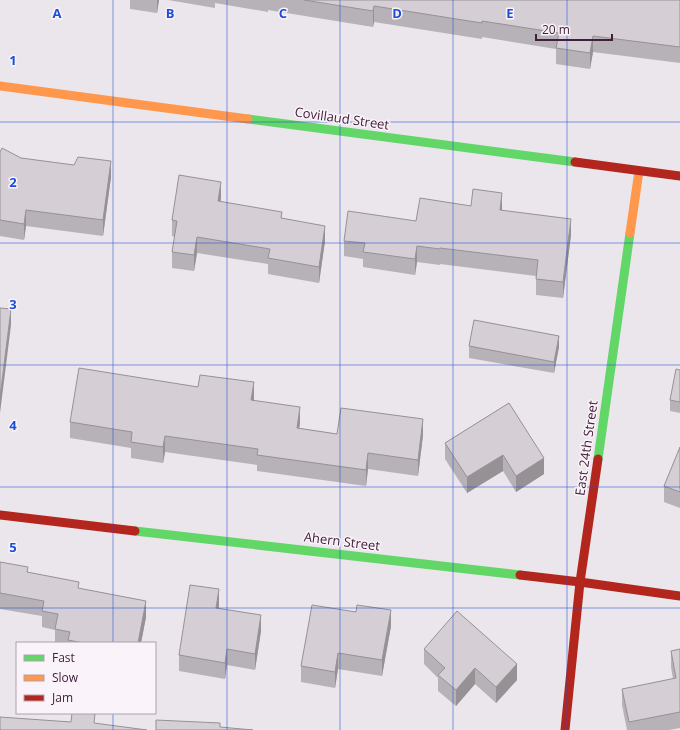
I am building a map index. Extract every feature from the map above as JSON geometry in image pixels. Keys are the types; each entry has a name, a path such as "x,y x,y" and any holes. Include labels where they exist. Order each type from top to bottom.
{"street":[{"name":"Covillaud Street","path":"0,86 680,176"},
{"name":"East 24th Street","path":"565,730 580,582 639,171"},
{"name":"Ahern Street","path":"0,514 580,582 680,596"}],"building":[{"path":"304,0 680,0 680,47 593,36 590,53 556,48 559,33 482,21 482,23 374,6 373,11"},
{"path":"2,148 21,158 74,165 78,157 111,161 103,220 26,210 24,224 0,220 0,152"},
{"path":"179,175 221,182 218,201 282,212 281,218 325,226 319,267 268,258 270,249 197,237 194,255 172,252 177,221 172,220"},
{"path":"473,189 502,193 500,210 571,219 563,282 536,279 538,260 417,246 415,259 363,252 365,243 344,241 348,211 416,221 420,198 471,206"},
{"path":"0,308 11,309 0,397"},
{"path":"474,320 559,336 554,362 469,346"},
{"path":"79,368 198,387 200,375 254,382 251,400 300,407 297,428 337,434 341,408 423,419 418,460 368,453 366,470 257,455 258,449 165,436 163,447 131,442 132,432 70,422"},
{"path":"676,369 680,370 680,402 670,400"},
{"path":"509,403 544,458 516,476 503,455 467,477 445,443"},
{"path":"680,447 680,492 664,486"},
{"path":"0,562 28,567 27,572 79,582 78,588 146,601 138,642 79,642 68,640 70,632 55,629 58,614 42,611 44,601 0,593"},
{"path":"190,585 219,589 216,608 261,615 255,654 227,649 225,663 179,655"},
{"path":"312,605 356,612 357,605 391,610 382,660 338,653 335,672 301,666"},
{"path":"457,611 517,664 496,687 475,668 456,690 438,675 445,668 424,649"},
{"path":"680,649 680,712 629,722 622,689 676,678 671,651"},
{"path":"72,714 95,714 94,723 147,730 0,730 0,717 71,722"},
{"path":"156,720 220,723 220,727 253,730 156,730"}],"traffic: fast":[{"path":"248,119 575,162"},
{"path":"598,459 630,233"},
{"path":"135,531 520,575"}],"traffic: slow":[{"path":"0,86 248,119"},
{"path":"630,233 639,171"}],"traffic: jam":[{"path":"575,162 680,176"},
{"path":"565,730 580,582 598,459"},
{"path":"0,515 135,531"},
{"path":"520,575 680,596"}]}
